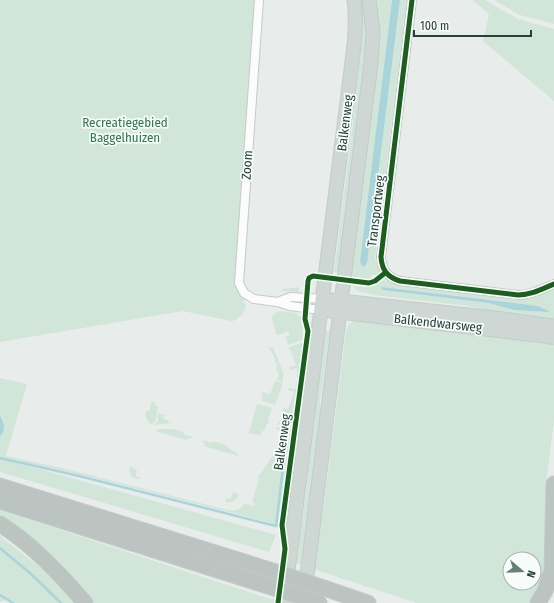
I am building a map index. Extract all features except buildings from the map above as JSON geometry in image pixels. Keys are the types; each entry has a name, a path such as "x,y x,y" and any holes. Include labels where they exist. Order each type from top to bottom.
{"highway":[{"path":"538,603 546,591 552,570 554,484"},
{"path":"0,486 368,603"},
{"path":"0,501 320,603"},
{"path":"0,524 47,561 85,603"}],"main road":[{"name":"Balkenweg","path":"284,603 355,33 356,12 354,0"},
{"name":"Balkenweg","path":"303,603 371,62 373,32 369,0"},
{"name":"Balkendwarsweg","path":"322,304 554,326"},
{"name":"Balkendwarsweg","path":"340,306 554,338"}],"street":[{"name":"Zoom","path":"259,0 239,283 244,293 254,299 277,302 290,306 322,304"},
{"name":"Transportweg","path":"413,1 381,257 383,269 390,277 400,281 518,295 534,293 554,284"}],"green space":[{"name":"Recreatiegebied Baggelhuizen","path":"0,0 259,0 239,283 254,299 242,301 246,306 244,311 234,321 183,311 0,342"},
{"path":"359,0 364,0 366,11 367,45 340,273 334,272 353,122"},
{"path":"373,0 392,0 360,262 361,264 366,265 400,0 407,0 375,258 381,273 379,276 371,275 370,281 358,280 359,278 351,277 351,274 349,273"},
{"path":"472,0 485,0 518,19 554,29 554,101 483,41 489,14"},
{"path":"494,0 554,0 554,24 520,15"},
{"path":"384,279 386,281 388,280 400,284 519,299 531,299 554,289 554,321 468,306 374,295 357,291 352,286 369,287","holes":["382,287 542,307 548,312 514,310 489,303 383,290"]},
{"path":"299,287 299,292 281,291 283,289"},
{"path":"280,311 297,313 297,316 300,316 303,329 302,340 288,345 285,336 289,336 289,332 285,331 284,333 277,335 272,317 275,313"},
{"path":"307,317 314,326 286,543 285,523 309,332"},
{"path":"355,320 537,338 554,347 554,421 547,476 544,565 542,572 542,551 502,551 502,591 537,591 529,603 417,603 313,569 316,544 324,504 346,331 349,324"},
{"path":"324,330 330,331 320,401 320,444 303,566 296,563 307,485 309,447"},
{"path":"304,342 293,427 278,424 278,422 284,424 287,413 282,411 283,408 288,409 294,392 288,390 289,388 295,389 297,380 297,368 291,370 290,367 296,365 289,347"},
{"path":"273,347 283,372 283,382 277,380 279,373 276,370 277,365 269,348"},
{"path":"0,378 27,384 6,456 62,468 228,510 238,510 244,504 254,506 255,503 252,502 259,479 257,478 274,454 282,431 276,429 277,427 292,430 279,528 271,523 233,513 82,475 0,457 0,437 3,433 4,422 0,416"},
{"path":"275,381 283,383 275,405 262,401 263,396 261,395 262,392 270,394"},
{"path":"152,401 155,402 158,407 156,419 152,425 147,420 145,415 146,411 149,411"},
{"path":"257,404 272,408 268,420 269,423 264,431 262,431 260,436 249,433"},
{"path":"158,413 164,415 163,419 172,423 154,425 158,421"},
{"path":"160,429 173,429 184,432 183,434 193,437 186,440 155,431"},
{"path":"202,440 223,444 238,454 238,456 206,447"},
{"path":"0,458 276,535 269,552 0,472"},
{"path":"130,466 137,470 136,476 141,478 139,479 132,477 129,471"},
{"path":"232,492 239,494 237,498 226,502 225,498 231,499"},
{"path":"0,510 270,599 276,599 275,603 90,603 0,522"},
{"path":"0,536 41,568 77,603 10,603 5,600 0,602"}],"water":[{"path":"392,0 400,0 367,263 363,267 360,262"},
{"path":"381,288 538,306 549,311 514,310 489,303 383,290"},
{"path":"0,416 4,426 0,437"}],"waterway":[{"path":"0,458 79,476 276,526 287,434"},
{"path":"0,548 31,574 61,603"},
{"path":"0,595 13,603"}],"cycle path":[{"path":"412,0 381,257 384,269 389,275 400,281 518,295 532,293 554,284"},
{"path":"278,603 285,549 282,525 308,331 305,319 308,281 309,278 313,276 369,283 375,281 385,273"}]}
